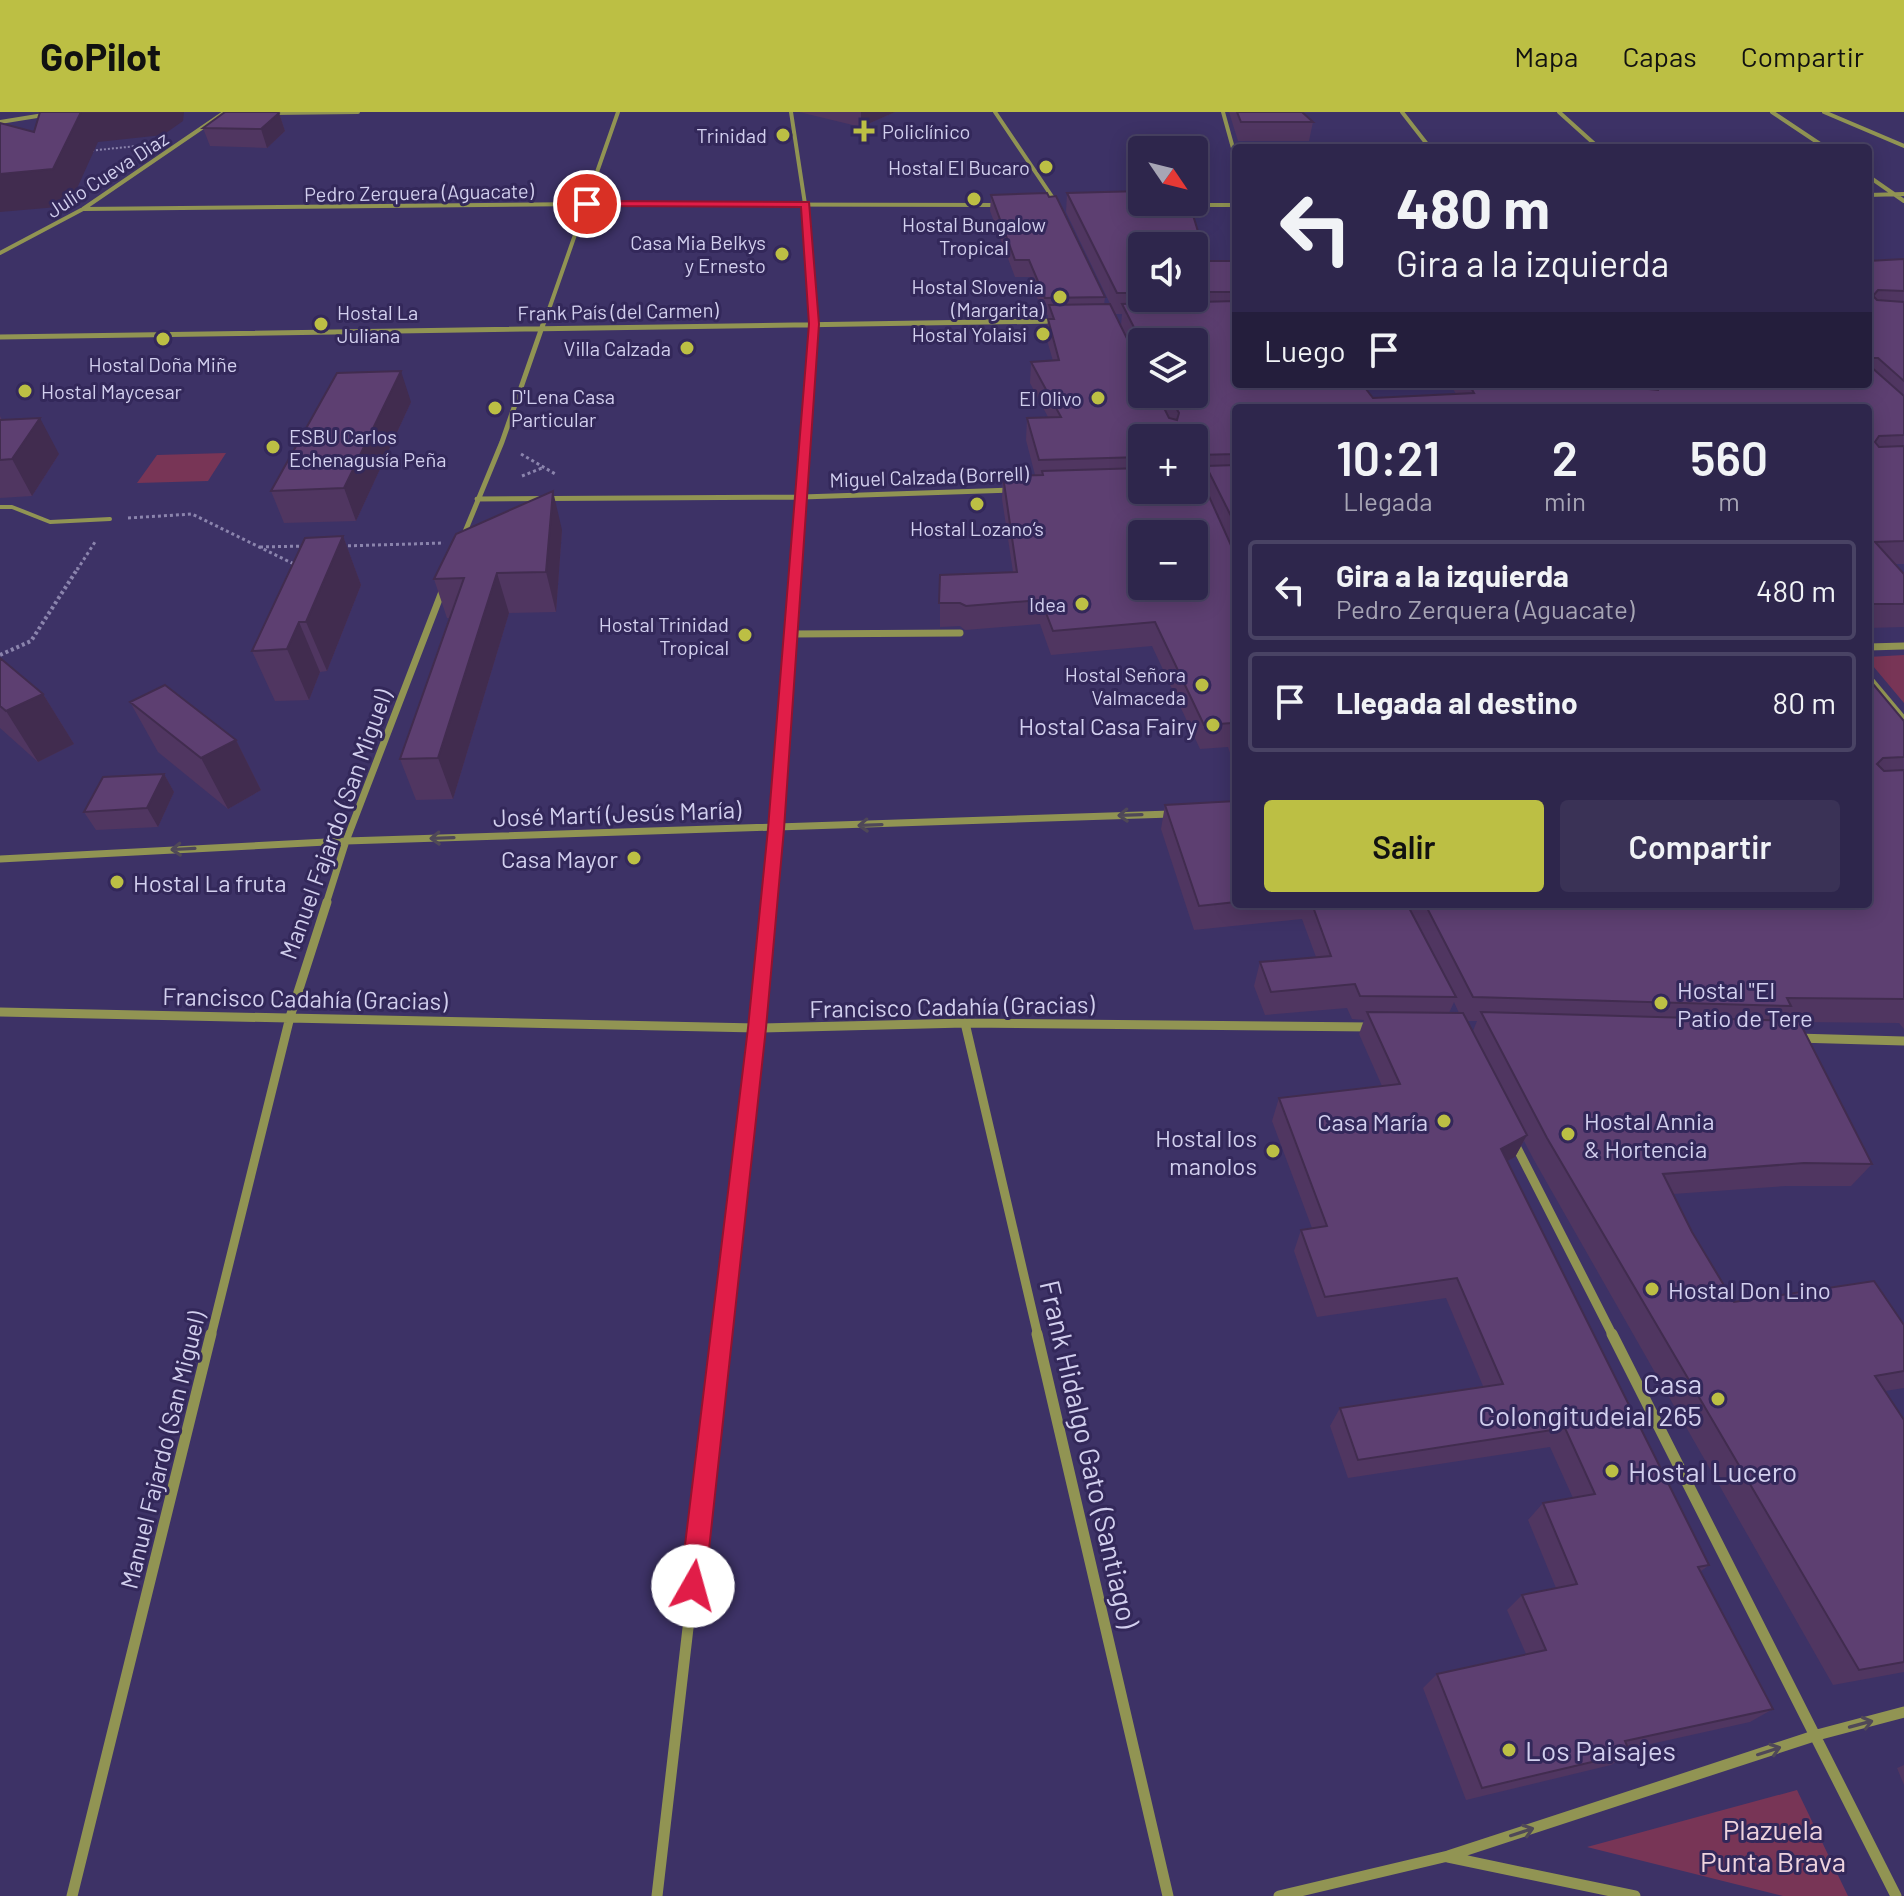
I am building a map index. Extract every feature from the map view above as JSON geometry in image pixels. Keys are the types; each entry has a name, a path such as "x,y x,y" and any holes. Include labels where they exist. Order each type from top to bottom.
{"street":[{"path":"0,122 62,112"},
{"path":"268,113 358,112"},
{"path":"461,543 544,328 618,112"},
{"path":"657,1896 757,1028 802,497 814,324 805,204 791,112"},
{"path":"995,112 1057,206 1042,206"},
{"path":"1223,112 1232,145"},
{"path":"1402,112 1427,144"},
{"path":"1559,112 1595,144"},
{"path":"1772,112 1820,144"},
{"path":"1824,112 1904,146"},
{"path":"224,113 238,114"},
{"name":"Julio Cueva Diaz","path":"0,253 83,209 224,113"},
{"path":"0,116 18,119"},
{"path":"1872,179 1904,201"},
{"path":"1872,195 1904,194"},
{"name":"Pedro Zerquera (Aguacate)","path":"83,209 587,204 1010,205"},
{"path":"1208,205 1232,205"},
{"name":"Frank País (del Carmen)","path":"0,337 1063,321"},
{"name":"Miguel Calzada (Borrell)","path":"477,499 802,497 1017,489"},
{"name":"Manuel Fajardo (San Miguel)","path":"72,1896 290,1017 346,841 444,588"},
{"path":"791,634 960,633"},
{"path":"1872,647 1904,646"},
{"path":"1872,682 1904,720"},
{"name":"José Martí (Jesús María)","path":"0,859 346,841 1188,813"},
{"name":"Francisco Cadahía (Gracias)","path":"0,1012 757,1028 965,1023 1376,1027"},
{"name":"Frank Hidalgo Gato (Santiago)","path":"965,1023 1168,1896"},
{"path":"1780,1037 1904,1041"},
{"path":"1506,1127 1896,1896"},
{"path":"1279,1896 1448,1856 1817,1735 1904,1712"},
{"path":"1448,1856 1635,1896"}],"lane":[{"path":"0,507 12,507 50,522 110,519"}],"path":[{"path":"82,151 184,140"},
{"path":"502,442 600,500"},
{"path":"0,655 31,641 110,519 192,514 308,571"},
{"path":"342,546 461,543"},
{"path":"258,547 313,546"}],"green space":[{"path":"226,453 208,481 137,483 157,455"},
{"path":"1904,655 1904,703 1872,665 1872,657"},
{"name":"Plazuela Punta Brava","path":"1797,1790 1848,1896 1783,1896 1587,1847"}],"building":[{"path":"40,112 81,112 53,169 0,174 0,123 34,132"},
{"path":"225,112 279,113 261,129 203,128"},
{"path":"1237,112 1302,112 1313,122 1241,122"},
{"path":"1128,191 1128,216 1193,216 1198,232 1128,232 1128,293 1117,293 1067,193"},
{"path":"1047,193 1049,197 1056,196 1105,297 1045,298 1029,260 1015,260 991,195"},
{"path":"1904,259 1904,291 1878,290 1873,296 1877,300 1904,302 1904,381 1878,358 1872,358 1872,261"},
{"path":"1208,261 1232,261 1232,292 1208,292"},
{"path":"1232,301 1232,388 1365,388 1373,398 1474,393 1471,388 1872,388 1872,368 1904,396 1904,435 1879,436 1875,442 1879,447 1904,446 1904,541 1875,542 1904,574 1904,604 1872,604 1872,404 1232,404 1232,454 1208,455 1208,424 1128,424 1128,457 1039,460 1027,418 1061,417 1031,362 1059,360 1048,319 1054,319 1049,305 1110,304 1128,341 1128,408 1164,408 1169,418 1177,420 1179,413 1176,408 1208,408 1208,328 1134,328 1122,304 1128,304 1128,312 1208,312 1208,302"},
{"path":"401,371 344,488 271,491 337,373"},
{"path":"40,418 12,459 0,460 0,420"},
{"path":"1232,465 1232,518 1208,470 1208,466"},
{"path":"1128,468 1128,504 1208,504 1208,494 1232,548 1232,723 1204,725 1155,622 1053,631 1041,600 966,606 939,603 940,575 1017,572 1003,476 1043,475 1042,471"},
{"path":"553,491 546,572 497,573 438,758 400,759 464,578 434,579 456,534"},
{"path":"343,536 306,622 299,622 287,649 252,651 305,538"},
{"path":"0,658 43,694 6,711 0,706"},
{"path":"1872,683 1904,721 1904,757 1883,758 1877,764 1884,771 1904,770 1904,999 1787,998 1791,1006 1473,997 1427,908 1872,908"},
{"path":"165,685 236,740 201,758 130,702"},
{"path":"164,774 147,808 84,812 103,777"},
{"path":"1232,801 1232,902 1199,906 1165,805"},
{"path":"1313,908 1409,908 1456,997 1360,996 1355,984 1271,992 1260,962 1331,956"},
{"path":"1367,1012 1463,1013 1527,1135 1501,1149 1709,1565 1698,1567 1773,1709 1625,1741 1630,1753 1482,1788 1437,1674 1546,1650 1522,1595 1577,1584 1543,1503 1595,1494 1565,1428 1358,1460 1340,1408 1503,1384 1457,1278 1325,1297 1301,1230 1327,1226 1279,1098 1400,1084"},
{"path":"1481,1012 1799,1021 1872,1164 1804,1163 1663,1174 1692,1232 1734,1302 1874,1281 1904,1325 1904,1371 1875,1376 1904,1420 1904,1662 1859,1670 1547,1138"}],"place":[{"name":"Policlínico","path":"864,131"},
{"name":"Trinidad","path":"783,135"},
{"name":"Hostal El Bucaro","path":"1046,167"},
{"name":"Hostal Bungalow Tropical","path":"974,199"},
{"name":"Casa Mia Belkys y Ernesto","path":"782,254"},
{"name":"Hostal Slovenia (Margarita)","path":"1060,297"},
{"name":"Hostal La Juliana","path":"321,324"},
{"name":"Hostal Yolaisi","path":"1043,334"},
{"name":"Hostal Doña Miñe","path":"163,339"},
{"name":"Villa Calzada","path":"687,348"},
{"name":"Hostal Maycesar","path":"25,391"},
{"name":"El Olivo","path":"1098,398"},
{"name":"D'Lena Casa Particular","path":"495,408"},
{"name":"ESBU Carlos Echenagusía Peña","path":"273,447"},
{"name":"Hostal Lozano‘s","path":"977,504"},
{"name":"Idea","path":"1082,604"},
{"name":"Hostal Trinidad Tropical","path":"745,635"},
{"name":"Hostal Señora Valmaceda","path":"1202,685"},
{"name":"Hostal Casa Fairy","path":"1213,725"},
{"name":"Casa Mayor","path":"634,858"},
{"name":"Hostal La fruta","path":"117,882"},
{"name":"Hostal \"El Patio de Tere","path":"1661,1003"},
{"name":"Casa María","path":"1444,1121"},
{"name":"Hostal Annia & Hortencia","path":"1568,1134"},
{"name":"Hostal los manolos","path":"1273,1151"},
{"name":"Hostal Don Lino","path":"1652,1289"},
{"name":"Casa Colongitudeial 265","path":"1718,1399"},
{"name":"Hostal Lucero","path":"1612,1471"},
{"name":"Los Paisajes","path":"1509,1750"}],"route":[{"path":"587,204 805,204 814,324 776,829 757,1028 693,1586"}]}
